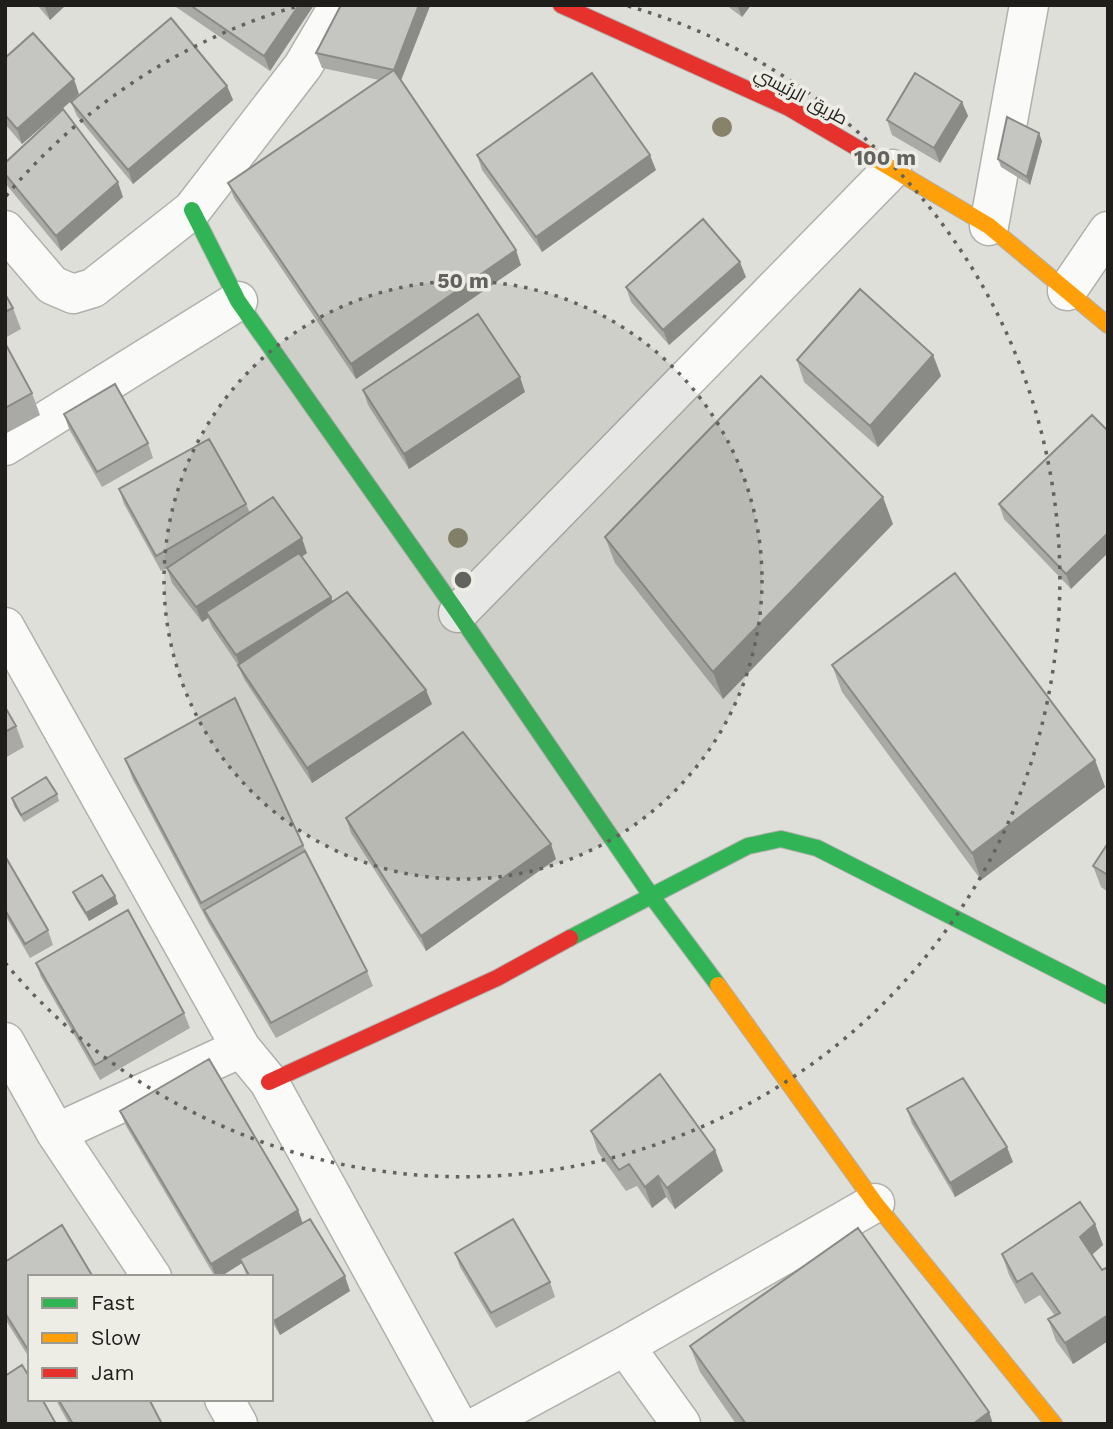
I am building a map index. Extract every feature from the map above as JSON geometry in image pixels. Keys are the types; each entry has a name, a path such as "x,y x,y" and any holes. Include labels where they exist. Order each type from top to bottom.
{"street":[{"path":"5,230 52,285 73,294 93,288 192,210 303,66 339,5"},
{"name":"طريق الرئيسي","path":"561,5 789,108 989,226 1108,325"},
{"path":"989,226 1028,5"},
{"path":"458,613 892,169"},
{"path":"192,210 238,301 458,613 649,894 769,1052 875,1203 1054,1424"},
{"path":"1067,291 1108,231"},
{"path":"5,446 238,301"},
{"path":"5,627 241,1048 269,1082 457,1424"},
{"path":"269,1082 496,978 649,894 748,846 781,839 817,848 1108,996"},
{"path":"5,1042 56,1133 151,1275"},
{"path":"56,1133 241,1048"},
{"path":"481,1424 625,1346 875,1203"},
{"path":"625,1346 681,1424"},
{"path":"225,1401 238,1424"}],"building":[{"path":"190,5 299,5 264,56"},
{"path":"341,5 419,5 394,70 316,53"},
{"path":"171,18 227,86 128,170 71,102"},
{"path":"33,33 74,79 17,129 5,115 5,58"},
{"path":"394,70 516,250 351,364 228,183"},
{"path":"592,73 650,155 536,237 477,155"},
{"path":"915,73 962,102 934,148 887,120"},
{"path":"63,109 118,182 56,236 5,174 5,163"},
{"path":"1007,117 1039,133 1027,177 998,159"},
{"path":"703,219 740,262 663,330 626,287"},
{"path":"860,289 933,355 870,426 797,360"},
{"path":"5,294 13,308 5,312"},
{"path":"478,314 520,377 404,454 363,390"},
{"path":"5,343 32,393 5,408"},
{"path":"761,376 883,497 713,672 605,537"},
{"path":"115,384 148,443 97,472 64,414"},
{"path":"1092,415 1108,431 1108,533 1066,574 999,504"},
{"path":"209,439 246,504 156,556 119,489"},
{"path":"273,497 302,538 196,607 167,568"},
{"path":"299,553 331,597 236,655 206,612"},
{"path":"955,573 1095,760 972,853 832,665"},
{"path":"347,592 426,690 307,768 238,665"},
{"path":"235,698 303,845 201,903 125,759"},
{"path":"5,707 16,726 5,732"},
{"path":"463,732 551,844 421,936 346,818"},
{"path":"46,777 57,794 21,815 12,798"},
{"path":"1108,843 1108,875 1093,866"},
{"path":"305,851 367,971 271,1023 204,910"},
{"path":"5,856 48,930 25,944 5,910"},
{"path":"102,875 115,896 86,913 73,892"},
{"path":"128,910 184,1013 95,1065 36,963"},
{"path":"209,1059 298,1210 211,1264 120,1111"},
{"path":"660,1074 715,1150 667,1188 658,1176 645,1187 629,1164 619,1170 591,1131"},
{"path":"963,1078 1007,1147 950,1183 907,1109"},
{"path":"1080,1202 1095,1224 1080,1237 1102,1270 1108,1267 1108,1315 1065,1343 1048,1319 1060,1313 1032,1273 1017,1282 1002,1254"},
{"path":"310,1219 345,1276 274,1321 273,1275 249,1275 240,1259"},
{"path":"513,1219 550,1282 491,1313 455,1253"},
{"path":"62,1225 92,1275 28,1275 28,1350 5,1313 5,1262"},
{"path":"858,1228 989,1412 973,1424 746,1424 690,1346"},
{"path":"22,1365 28,1375 28,1401 43,1401 56,1424 5,1424 5,1376"},
{"path":"59,1401 150,1401 162,1424 73,1424"}],"traffic: fast":[{"path":"192,210 238,301 458,613 650,894 718,985"},
{"path":"570,938 748,846 781,839 817,848 1108,996"}],"traffic: slow":[{"path":"864,152 989,226 1108,325"},
{"path":"718,985 875,1203 1054,1424"}],"traffic: jam":[{"path":"561,5 789,108 864,152"},
{"path":"269,1082 497,978 570,938"}]}
